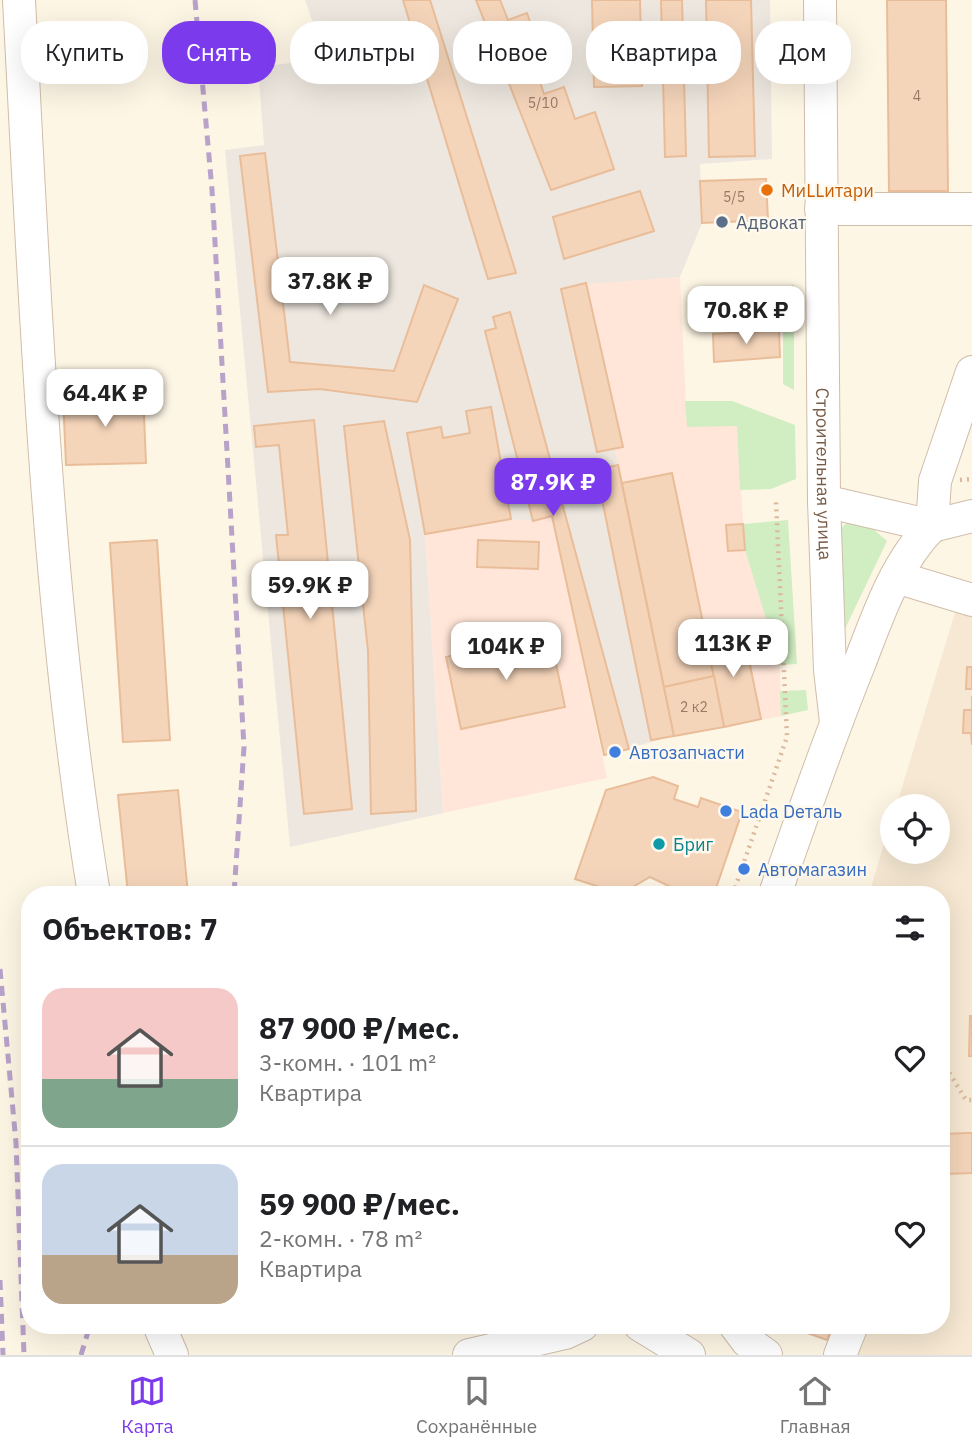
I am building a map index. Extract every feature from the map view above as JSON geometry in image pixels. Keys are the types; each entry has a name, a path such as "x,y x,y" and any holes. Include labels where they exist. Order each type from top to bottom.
{"street":[{"path":"19,0 42,449 81,811 93,886"},
{"name":"Строительная улица","path":"778,886 835,722 830,670 824,501 820,0"},
{"path":"821,209 972,209"},
{"path":"835,722 896,578 915,542 932,526 935,481 972,372"},
{"path":"824,501 932,526 972,516"},
{"path":"896,578 972,600"},
{"path":"163,1334 172,1355"},
{"path":"469,1355 534,1348 563,1334"},
{"path":"651,1334 673,1351"},
{"path":"742,1334 766,1355"},
{"path":"840,1355 848,1334"}],"path":[{"path":"736,886 787,737 776,502"},
{"path":"950,1074 966,1100 972,1100"}],"shaded area":[{"path":"305,0 770,0 770,21 755,21 755,84 771,84 772,159 700,164 702,223 680,277 587,284 623,447 615,449 674,736 604,755 552,517 533,521 511,519 425,534 443,813 290,847 225,150 264,145 259,84 276,84 276,65 290,63 290,84 439,84 439,21 312,21"},
{"path":"680,277 687,426 737,426 745,550 780,665 781,716 724,727 714,676 664,687 615,449 623,446 586,283"},
{"path":"552,516 607,778 443,813 425,534 511,519 533,521"},
{"path":"957,606 972,610 972,1355 844,1355 852,1334 950,1334 950,886 871,886 880,857 880,864 950,864 950,794 900,794"}],"green space":[{"path":"794,284 794,390 783,384 783,291"},
{"path":"685,401 732,401 795,425 796,479 771,489 740,490 737,426 687,427"},
{"path":"788,520 797,664 780,665 745,550 743,524"},
{"path":"850,521 872,528 887,541 842,635 838,530"},
{"path":"806,690 808,710 781,716 780,691"}],"building":[{"path":"403,0 430,0 437,21 409,21"},
{"path":"476,0 500,0 508,20 527,13 530,21 484,21"},
{"path":"592,0 640,0 640,21 592,21"},
{"path":"661,0 682,0 683,21 662,21"},
{"path":"706,0 751,0 755,156 709,157 708,84 741,84 741,21 706,21"},
{"path":"887,0 946,0 948,191 889,191"},
{"path":"439,29 453,73 453,84 456,84 516,273 488,279 429,84 439,84"},
{"path":"509,84 541,84 544,94 564,87 575,119 595,112 614,169 551,190"},
{"path":"594,84 642,84 642,86 594,87"},
{"path":"663,84 684,84 686,156 665,157"},
{"path":"265,153 290,362 394,371 424,285 458,299 417,402 320,389 268,392 240,156"},
{"path":"766,179 768,220 702,223 700,181"},
{"path":"640,191 654,231 564,259 553,217"},
{"path":"586,283 623,447 597,452 561,289"},
{"path":"510,312 629,749 604,755 552,516 533,521 485,331 496,328 493,317"},
{"path":"779,330 780,357 714,362 713,334"},
{"path":"143,392 146,463 66,465 63,395"},
{"path":"491,407 511,519 425,534 407,433 441,427 443,438 470,433 466,411"},
{"path":"314,420 352,809 304,814 276,535 288,535 279,445 256,447 254,426"},
{"path":"384,421 410,540 416,811 371,814 368,651 344,426"},
{"path":"618,465 674,736 651,740 596,470"},
{"path":"672,473 714,676 664,687 622,483"},
{"path":"743,524 745,550 728,551 726,525"},
{"path":"157,540 170,740 123,742 110,543"},
{"path":"478,540 539,542 538,569 477,567"},
{"path":"743,631 761,719 724,727 706,638"},
{"path":"550,635 565,707 461,729 446,657"},
{"path":"967,667 972,667 972,689 966,689"},
{"path":"714,676 724,727 674,736 664,687"},
{"path":"964,710 972,710 972,745 971,733 963,733"},
{"name":"Бриг","path":"653,777 678,786 674,799 698,807 701,798 742,812 717,886 669,886 650,877 635,886 596,886 575,879 606,790"},
{"path":"178,790 187,886 127,886 118,795"},
{"path":"972,1016 972,1056 969,1056"},
{"path":"972,1133 972,1173 950,1174 950,1134"},
{"path":"810,1334 829,1334 827,1340"}],"railway":[{"path":"195,0 212,190 244,747 235,886"},
{"path":"0,969 16,1143 21,1276"},
{"path":"0,1280 3,1355"},
{"path":"23,1334 24,1355"},
{"path":"81,1355 87,1334"}],"place":[{"name":"МиLLитари","path":"767,190"},
{"name":"Адвокат","path":"722,222"},
{"name":"Автозапчасти","path":"615,752"},
{"name":"Lada Dеталь","path":"726,811"},
{"name":"Бриг","path":"659,844"},
{"name":"Автомагазин","path":"744,869"}]}
